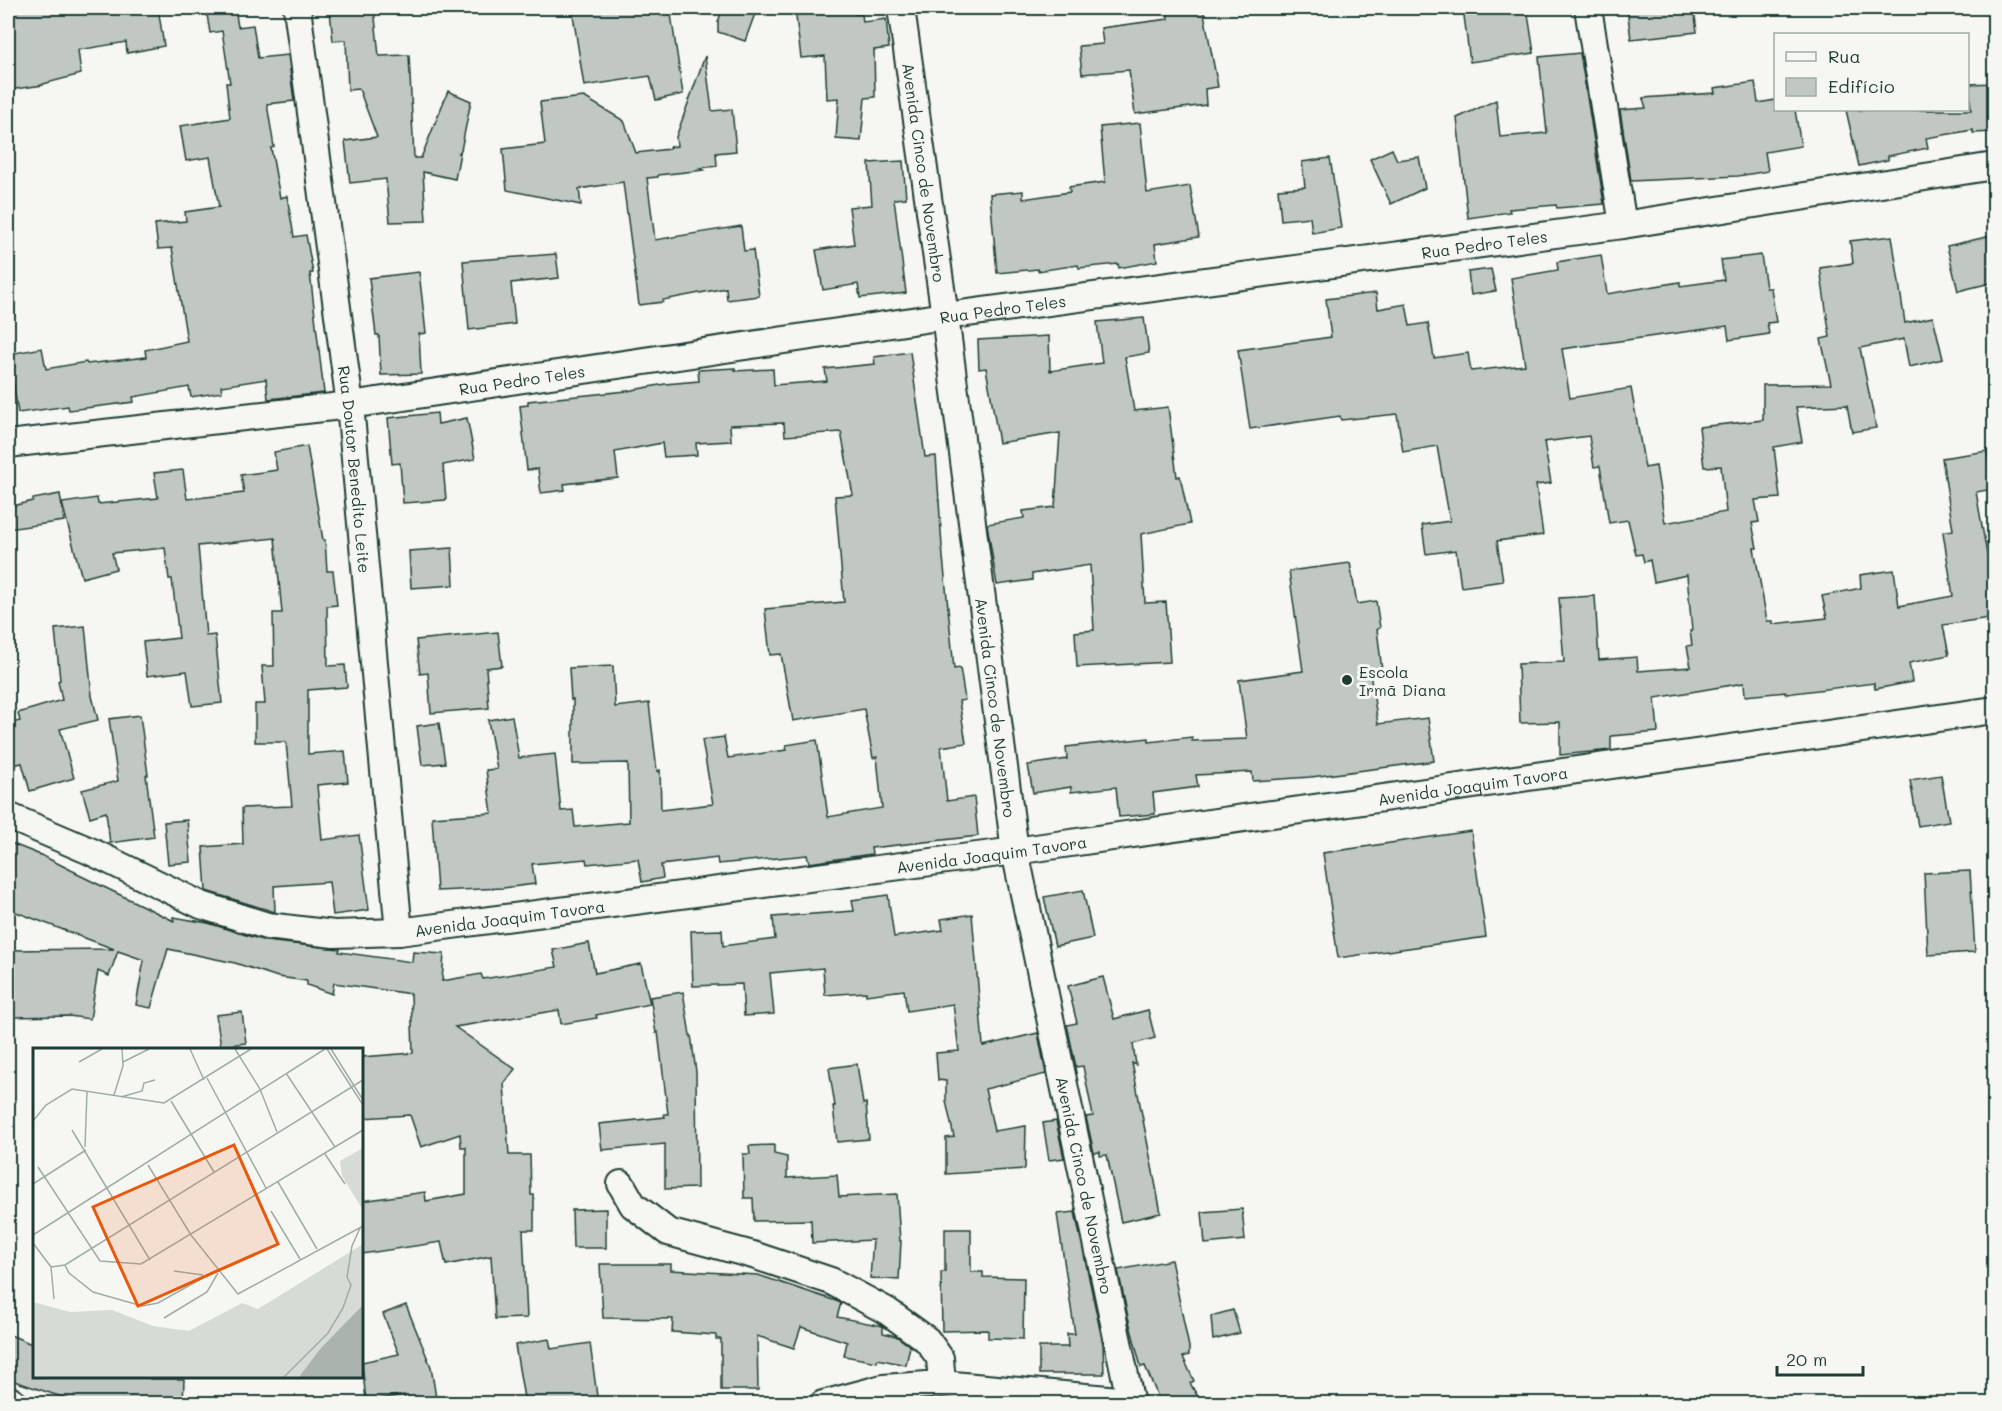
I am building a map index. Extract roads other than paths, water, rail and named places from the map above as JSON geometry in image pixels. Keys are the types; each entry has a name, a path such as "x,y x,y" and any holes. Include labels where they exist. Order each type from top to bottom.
{"street":[{"name":"Rua Doutor Benedito Leite","path":"297,8 350,405 399,932"},
{"name":"Avenida Cinco de Novembro","path":"901,8 945,316 1015,851 1131,1402"},
{"path":"1588,8 1623,225"},
{"name":"Rua Pedro Teles","path":"8,444 350,405 945,316 1623,225 1995,166"},
{"name":"Avenida Joaquim Tavora","path":"8,816 90,851 201,905 267,926 334,934 399,932 1015,851 1995,710"},
{"path":"621,1184 633,1205 668,1232 753,1255 831,1281 887,1311 927,1340 940,1358 942,1384"},
{"path":"823,1404 883,1388 942,1384 1131,1402"},
{"path":"8,1399 15,1404"}],"place":[{"name":"Escola Irmã Diana","path":"1347,680"}]}
